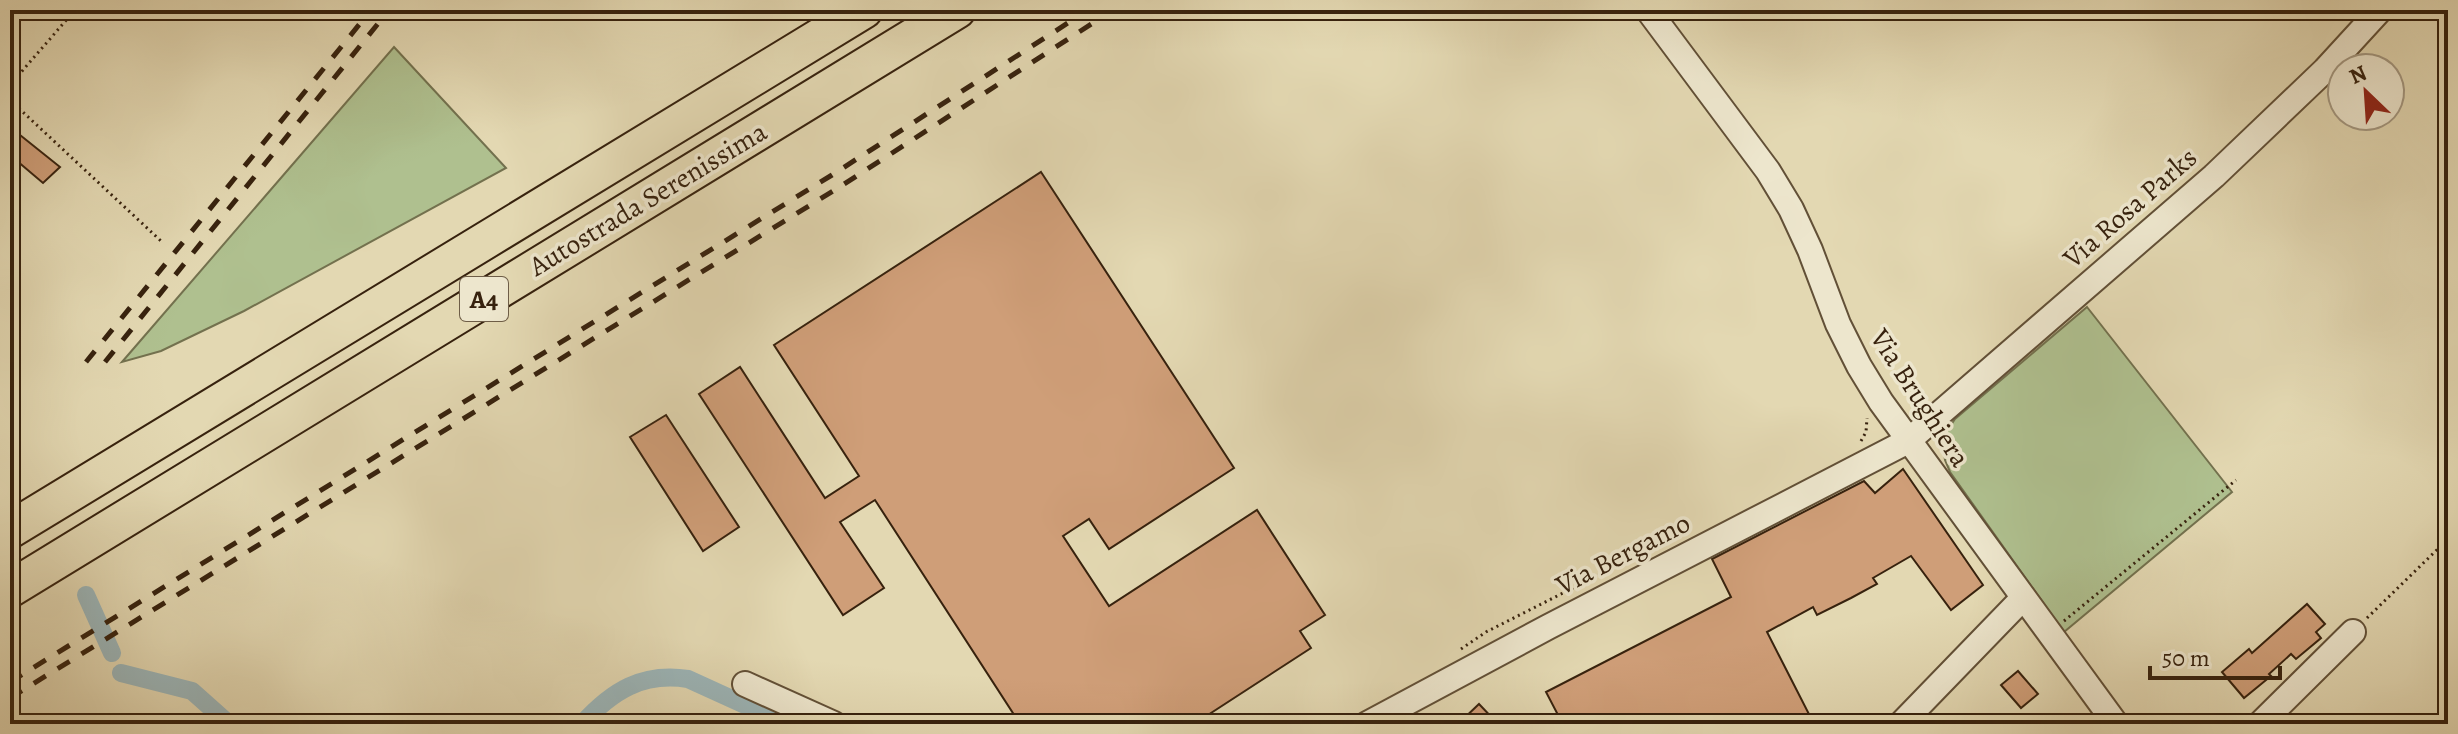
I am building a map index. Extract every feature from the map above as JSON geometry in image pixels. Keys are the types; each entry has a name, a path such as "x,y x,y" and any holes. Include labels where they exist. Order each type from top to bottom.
{"highway":[{"name":"Autostrada Serenissima","path":"10,530 864,10"},
{"name":"Autostrada Serenissima","path":"10,589 957,10"}],"street":[{"name":"Via Brughiera","path":"1648,10 1768,171 1791,209 1838,324 1859,366 1908,441 2116,724"},
{"name":"Via Rosa Parks","path":"1908,441 2214,176 2315,79 2380,10"},
{"name":"Via Bergamo","path":"1367,724 1908,441"},
{"path":"1901,724 2023,598"},
{"path":"2260,724 2353,632"},
{"path":"745,684 834,724"}],"path":[{"path":"10,85 75,10"},
{"path":"10,100 161,241"},
{"path":"2049,633 2236,480"},
{"path":"2353,632 2448,539"}],"green space":[{"path":"394,47 506,168 244,311 161,351 122,362"},
{"path":"2087,307 2232,492 2064,632 1950,472 1943,446 1947,431 1955,419"}],"building":[{"path":"10,127 60,167 43,183 10,155"},
{"path":"1041,172 1234,468 1109,549 1089,519 1063,536 1109,606 1257,510 1325,615 1300,631 1311,648 1194,724 1020,724 875,500 840,522 884,588 843,615 699,394 740,367 825,498 859,476 774,345"},
{"path":"666,415 739,527 703,551 630,437"},
{"path":"1903,469 1983,585 1951,610 1911,556 1873,578 1877,584 1851,598 1817,615 1813,607 1767,632 1814,724 1566,724 1558,715 1546,692 1731,597 1712,559 1864,481 1875,493"},
{"path":"2307,604 2325,624 2316,632 2321,638 2296,659 2291,654 2244,698 2222,672 2249,649 2252,653"},
{"path":"2018,671 2038,694 2021,708 2001,685"},
{"path":"1479,704 1498,724 1458,724"}],"waterway":[{"path":"86,595 112,653"},
{"path":"121,673 192,691 229,724"},
{"path":"582,724 617,693 656,678 688,679 787,724"}],"railway":[{"path":"86,362 371,10"},
{"path":"105,362 389,10"},
{"path":"10,682 832,175 1088,10"},
{"path":"10,698 838,188 1113,10"}]}
